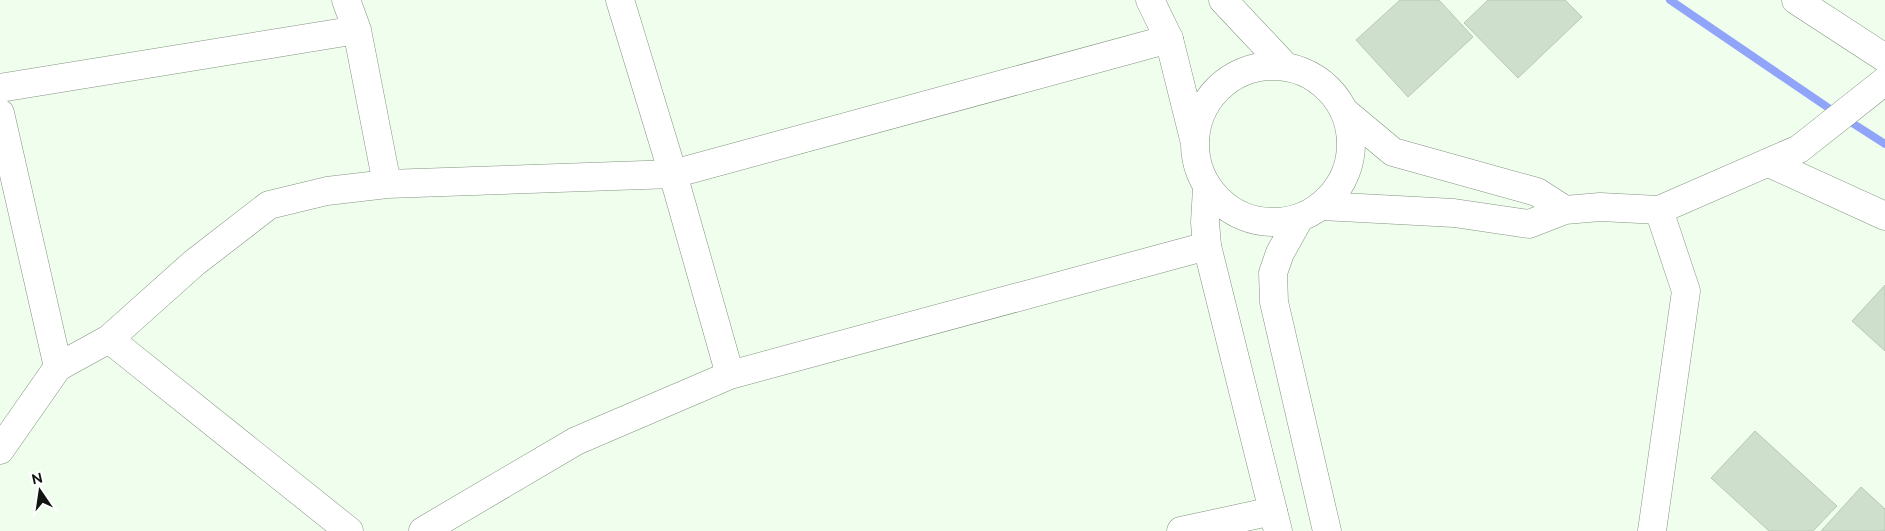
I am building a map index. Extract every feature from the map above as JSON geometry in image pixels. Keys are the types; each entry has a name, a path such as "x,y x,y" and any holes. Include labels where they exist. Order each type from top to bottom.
{"street":[{"path":"346,0 357,30 387,184"},
{"path":"620,0 673,174 730,375"},
{"path":"1150,0 1168,39 1194,139 1196,165 1207,188 1225,207 1248,219 1273,223 1310,212 1454,213 1529,224 1565,210 1600,207 1659,210 1799,149 1878,86"},
{"path":"1223,0 1285,66"},
{"path":"1796,0 1885,58"},
{"path":"0,88 357,30"},
{"path":"0,450 58,367 108,339 194,263 269,205 326,191 387,184 673,174 1168,39"},
{"path":"1194,139 1200,113 1214,91 1227,80 1234,75 1259,66 1285,66 1310,74 1331,90 1346,112 1393,152 1538,192 1565,210"},
{"path":"1327,531 1274,302 1273,273 1280,253 1310,212 1339,187 1350,164 1352,137 1346,112"},
{"path":"0,113 58,367"},
{"path":"1769,163 1885,216"},
{"path":"1181,531 1275,521 1207,246 1205,222 1207,188"},
{"path":"1652,531 1686,291 1659,210"},
{"path":"423,531 576,441 730,375 1207,246"},
{"path":"108,339 348,531"}],"building":[{"path":"1400,0 1439,0 1473,37 1408,97 1356,40"},
{"path":"1488,0 1565,0 1582,17 1518,78 1464,23"},
{"path":"1885,285 1885,351 1852,321"},
{"path":"1755,431 1837,506 1813,531 1769,531 1711,478"},
{"path":"1861,487 1885,509 1885,531 1821,531"}],"waterway":[{"path":"1670,0 1836,113"},
{"path":"1846,119 1885,144"}]}
